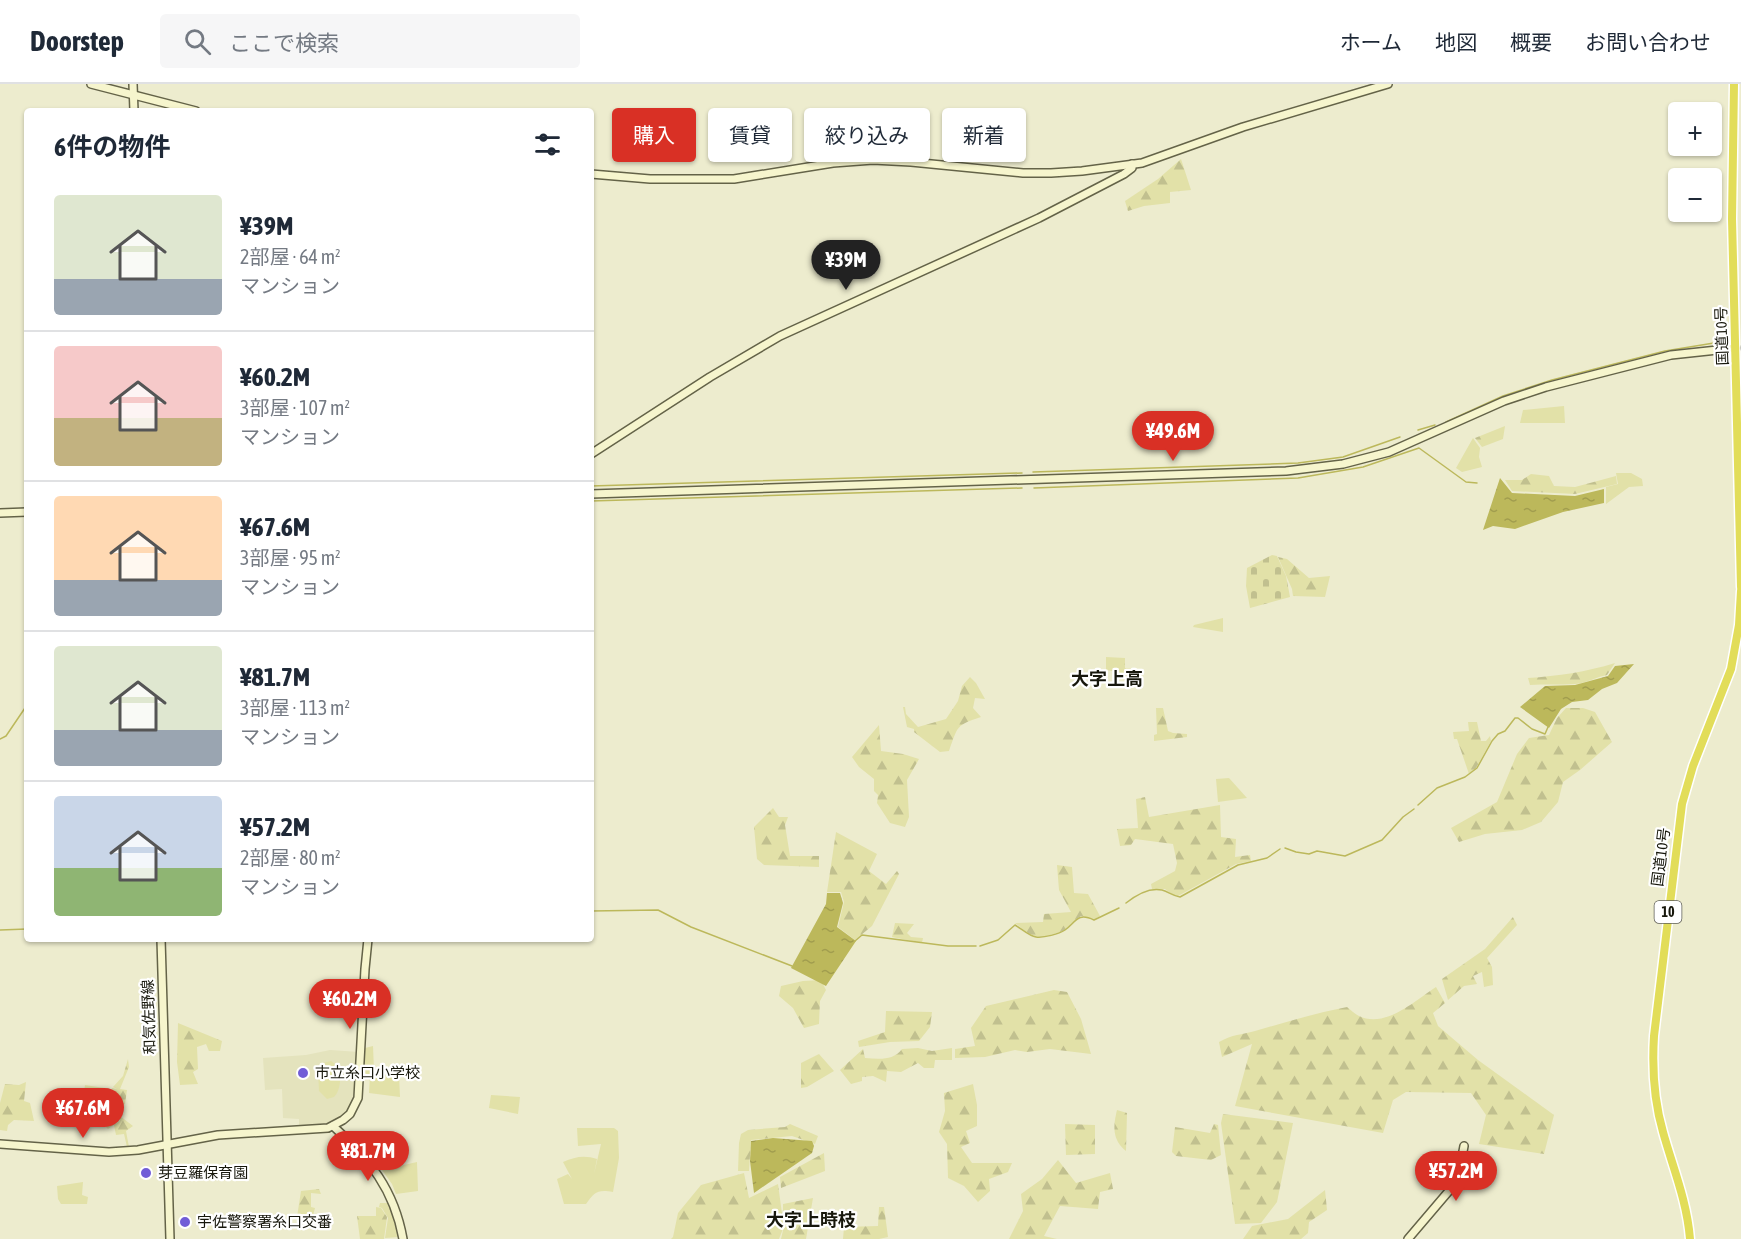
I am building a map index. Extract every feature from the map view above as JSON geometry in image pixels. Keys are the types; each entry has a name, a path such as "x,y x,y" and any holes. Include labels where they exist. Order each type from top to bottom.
{"highway":[{"name":"国道10号","path":"1690,1239 1685,1202 1663,1132 1656,1099 1654,1036 1682,804 1689,775 1731,669 1738,636 1741,589 1732,219 1734,84"}],"street":[{"path":"91,84 184,108"},
{"path":"133,84 134,108"},
{"path":"594,174 650,179 734,179 833,163 873,160 1064,173 1142,163 1265,120 1388,84"},
{"path":"594,452 710,377 780,336 1039,218 1124,174 1132,168 1132,164"},
{"path":"594,494 1308,470 1389,452 1504,401 1546,387 1671,355 1736,348"},
{"path":"0,513 24,512"},
{"name":"和気佐野線","path":"160,942 170,1239"},
{"path":"0,1144 109,1152 167,1145 218,1135 333,1126 350,1114 358,1098 369,942"},
{"path":"333,1126 381,1179 397,1211 403,1239"},
{"path":"1408,1239 1454,1185 1459,1173 1464,1146"}],"shaded area":[{"path":"330,1050 359,1052 355,1100 343,1118 326,1126 299,1128 299,1119 283,1118 282,1089 265,1090 263,1058 306,1055"}],"green space":[{"path":"1181,159 1191,190 1170,192 1170,203 1144,206 1128,211 1125,201 1158,179"},
{"path":"1564,406 1565,423 1520,423 1523,410"},
{"path":"1505,426 1503,439 1482,447 1475,438"},
{"path":"1473,438 1480,448 1479,457 1482,467 1462,472 1456,468"},
{"path":"1616,473 1631,473 1642,479 1643,486 1629,487 1606,504 1606,487 1618,484"},
{"path":"1531,474 1549,476 1554,486 1575,487 1616,476 1617,484 1575,494 1512,491 1505,480 1522,480"},
{"path":"1272,555 1277,556 1286,576 1290,597 1250,608 1246,586 1247,568"},
{"path":"1278,557 1287,559 1309,578 1330,576 1325,597 1293,596"},
{"path":"1223,618 1223,632 1193,627 1194,625"},
{"path":"1106,657 1125,658 1125,668 1136,668 1138,680 1118,680 1117,672 1106,670"},
{"path":"1615,663 1607,675 1579,683 1530,685 1528,678 1572,673"},
{"path":"970,677 985,699 975,698 973,708 981,717 962,725 956,731 949,751 940,752 914,732 914,729 907,727 903,707 918,727 946,719 958,701 962,686"},
{"path":"1156,708 1163,708 1168,731 1187,734 1187,737 1154,741 1154,735 1157,734"},
{"path":"1566,708 1583,708 1595,712 1612,742 1563,782 1558,802 1541,822 1522,830 1485,834 1459,842 1451,828 1497,802 1517,754 1529,738 1549,735 1557,718"},
{"path":"1468,722 1477,722 1481,741 1486,741 1490,736 1491,741 1476,768 1469,774 1453,732 1469,731"},
{"path":"879,725 881,751 919,759 907,780 909,817 905,827 890,823 877,803 878,795 874,791 874,779 859,767 852,757"},
{"path":"1229,778 1247,798 1218,802 1216,779"},
{"path":"1145,797 1149,817 1220,805 1221,837 1236,839 1235,857 1250,855 1251,861 1236,864 1178,896 1165,889 1152,889 1151,884 1175,871 1177,863 1173,844 1135,839 1131,845 1120,846 1117,829 1138,828 1136,799"},
{"path":"773,808 779,817 788,817 785,825 790,856 819,856 819,867 764,865 757,859 754,827"},
{"path":"836,832 877,854 869,871 886,884 897,871 899,874 872,926 855,940 838,927 844,902 841,892 827,892"},
{"path":"1057,865 1072,867 1074,893 1088,894 1100,916 1095,919 1081,916 1063,931 1047,936 1033,935 1015,923 1043,922 1044,914 1071,912 1059,890"},
{"path":"1513,917 1517,925 1487,958 1492,967 1493,985 1484,987 1482,972 1473,976 1477,984 1464,986 1448,1000 1442,979 1485,949"},
{"path":"895,923 914,924 907,933 911,937 923,938 922,943 892,937"},
{"path":"821,980 826,990 820,1001 819,1024 804,1028 793,1008 779,996 781,986"},
{"path":"1436,987 1445,1003 1433,1013 1438,1026 1478,1060 1554,1115 1544,1154 1479,1144 1486,1115 1471,1093 1406,1092 1393,1100 1383,1133 1235,1106 1252,1044 1222,1057 1219,1042 1233,1036 1347,1007 1359,1016 1379,1019 1400,1011"},
{"path":"1054,990 1067,992 1081,1019 1091,1054 1050,1049 1027,1052 1015,1050 985,1057 955,1058 955,1049 975,1046 971,1028 986,1006"},
{"path":"886,1011 932,1012 930,1027 919,1041 890,1042 859,1047 858,1041 885,1032"},
{"path":"178,1023 222,1041 220,1051 209,1051 206,1044 197,1047 198,1069 193,1072 198,1084 180,1085 177,1062"},
{"path":"373,1046 374,1071 399,1074 400,1097 369,1093 370,1075 364,1073 365,1048"},
{"path":"918,1048 932,1051 952,1048 952,1060 935,1060 934,1068 924,1068 918,1063 901,1072 887,1071 886,1082 873,1076 862,1077 862,1081 851,1084 840,1070 863,1049 865,1058 880,1059 894,1056 902,1049"},
{"path":"819,1054 834,1071 807,1087 801,1088 801,1063"},
{"path":"128,1059 129,1067 120,1089 127,1090 125,1104 116,1107 110,1099 112,1088 117,1089 113,1087 123,1076"},
{"path":"331,1061 338,1068 340,1084 334,1097 327,1099 319,1091 318,1070 323,1063"},
{"path":"26,1082 24,1101 30,1103 34,1121 14,1120 8,1125 7,1131 0,1130 0,1103 5,1084 19,1085"},
{"path":"973,1084 977,1105 977,1126 966,1131 970,1143 961,1147 972,1163 1012,1163 1008,1172 989,1179 990,1191 978,1202 964,1186 948,1178 947,1144 939,1132 945,1111 944,1093"},
{"path":"85,1085 111,1089 109,1099 116,1109 119,1121 108,1129 89,1110 82,1107"},
{"path":"491,1095 520,1097 518,1114 489,1108"},
{"path":"118,1109 120,1116 133,1126 126,1131 129,1147 127,1147 124,1134 116,1135 114,1125 120,1121"},
{"path":"1117,1110 1127,1113 1126,1151 1116,1137"},
{"path":"1223,1114 1293,1123 1277,1202 1261,1223 1235,1224 1221,1123"},
{"path":"790,1124 818,1136 815,1144 792,1136 751,1140 749,1171 738,1171 741,1134 748,1130 785,1127"},
{"path":"1065,1124 1095,1125 1095,1154 1066,1155"},
{"path":"1214,1124 1218,1125 1221,1155 1211,1160 1176,1156 1172,1152 1175,1127 1210,1133"},
{"path":"577,1128 614,1128 618,1131 619,1158 613,1192 597,1192 586,1204 564,1204 557,1179 568,1174 572,1179 563,1162 580,1157 597,1159 594,1174 601,1144 578,1146"},
{"path":"824,1153 825,1171 781,1188 780,1177"},
{"path":"1058,1160 1076,1183 1110,1173 1113,1189 1100,1192 1098,1209 1060,1206 1044,1236 1057,1239 1009,1239 1023,1211 1021,1194 1042,1179"},
{"path":"417,1162 418,1191 396,1194 382,1170"},
{"path":"744,1173 749,1198 778,1184 783,1221 783,1204 813,1198 806,1239 781,1239 784,1226 779,1239 671,1239 678,1213 701,1185"},
{"path":"83,1182 82,1195 88,1197 87,1204 61,1204 58,1199 57,1186"},
{"path":"319,1189 321,1194 311,1193 311,1207 315,1208 311,1223 297,1217 301,1191"},
{"path":"1325,1190 1327,1210 1309,1222 1308,1233 1301,1239 1243,1239 1252,1226 1288,1219"},
{"path":"380,1203 391,1203 399,1237 385,1238 388,1218 379,1207"},
{"path":"376,1207 381,1208 387,1217 384,1239 360,1239 357,1216 376,1216"},
{"path":"879,1207 884,1207 888,1237 843,1239 844,1227 878,1226"}],"water":[{"path":"1500,478 1512,493 1575,496 1604,489 1604,503 1563,512 1515,529 1493,526 1483,530"},
{"path":"1634,664 1617,683 1602,689 1588,700 1572,702 1561,709 1549,728 1520,707 1545,686 1575,685 1608,676 1615,666"},
{"path":"827,893 840,893 843,903 837,927 856,941 826,986 791,968 826,904"},
{"path":"773,1138 812,1141 814,1146 812,1153 754,1193 750,1161 751,1141"}],"waterway":[{"path":"1446,422 1503,396 1552,380 1665,351 1720,342"},
{"path":"1418,430 1435,425"},
{"path":"1033,472 1298,463 1343,457 1400,437"},
{"path":"1034,488 1298,478 1363,467 1419,448 1466,482 1477,483"},
{"path":"594,486 1022,473"},
{"path":"594,501 1022,488"},
{"path":"0,739 6,736 24,709"},
{"path":"1418,805 1437,788 1465,777 1477,768 1492,741 1498,734 1505,731 1515,718 1545,734 1548,727"},
{"path":"1285,848 1309,854 1317,851 1345,856 1382,840 1403,817 1414,809"},
{"path":"1126,903 1138,895 1157,889 1180,897 1238,865 1267,858 1280,849"},
{"path":"980,946 998,940 1015,925 1033,936 1047,936 1065,930 1080,918 1094,920 1119,908"},
{"path":"594,911 658,910 691,927 792,966"},
{"path":"0,930 24,929"},
{"path":"855,941 862,935 948,946 976,946"}],"place":[{"name":"市立糸口小学校","path":"303,1073"},
{"name":"芽豆羅保育園","path":"146,1173"},
{"name":"宇佐警察署糸口交番","path":"185,1222"}],"district":[{"name":"大字上高","path":"1107,679"},
{"name":"大字上時枝","path":"811,1220"}]}
